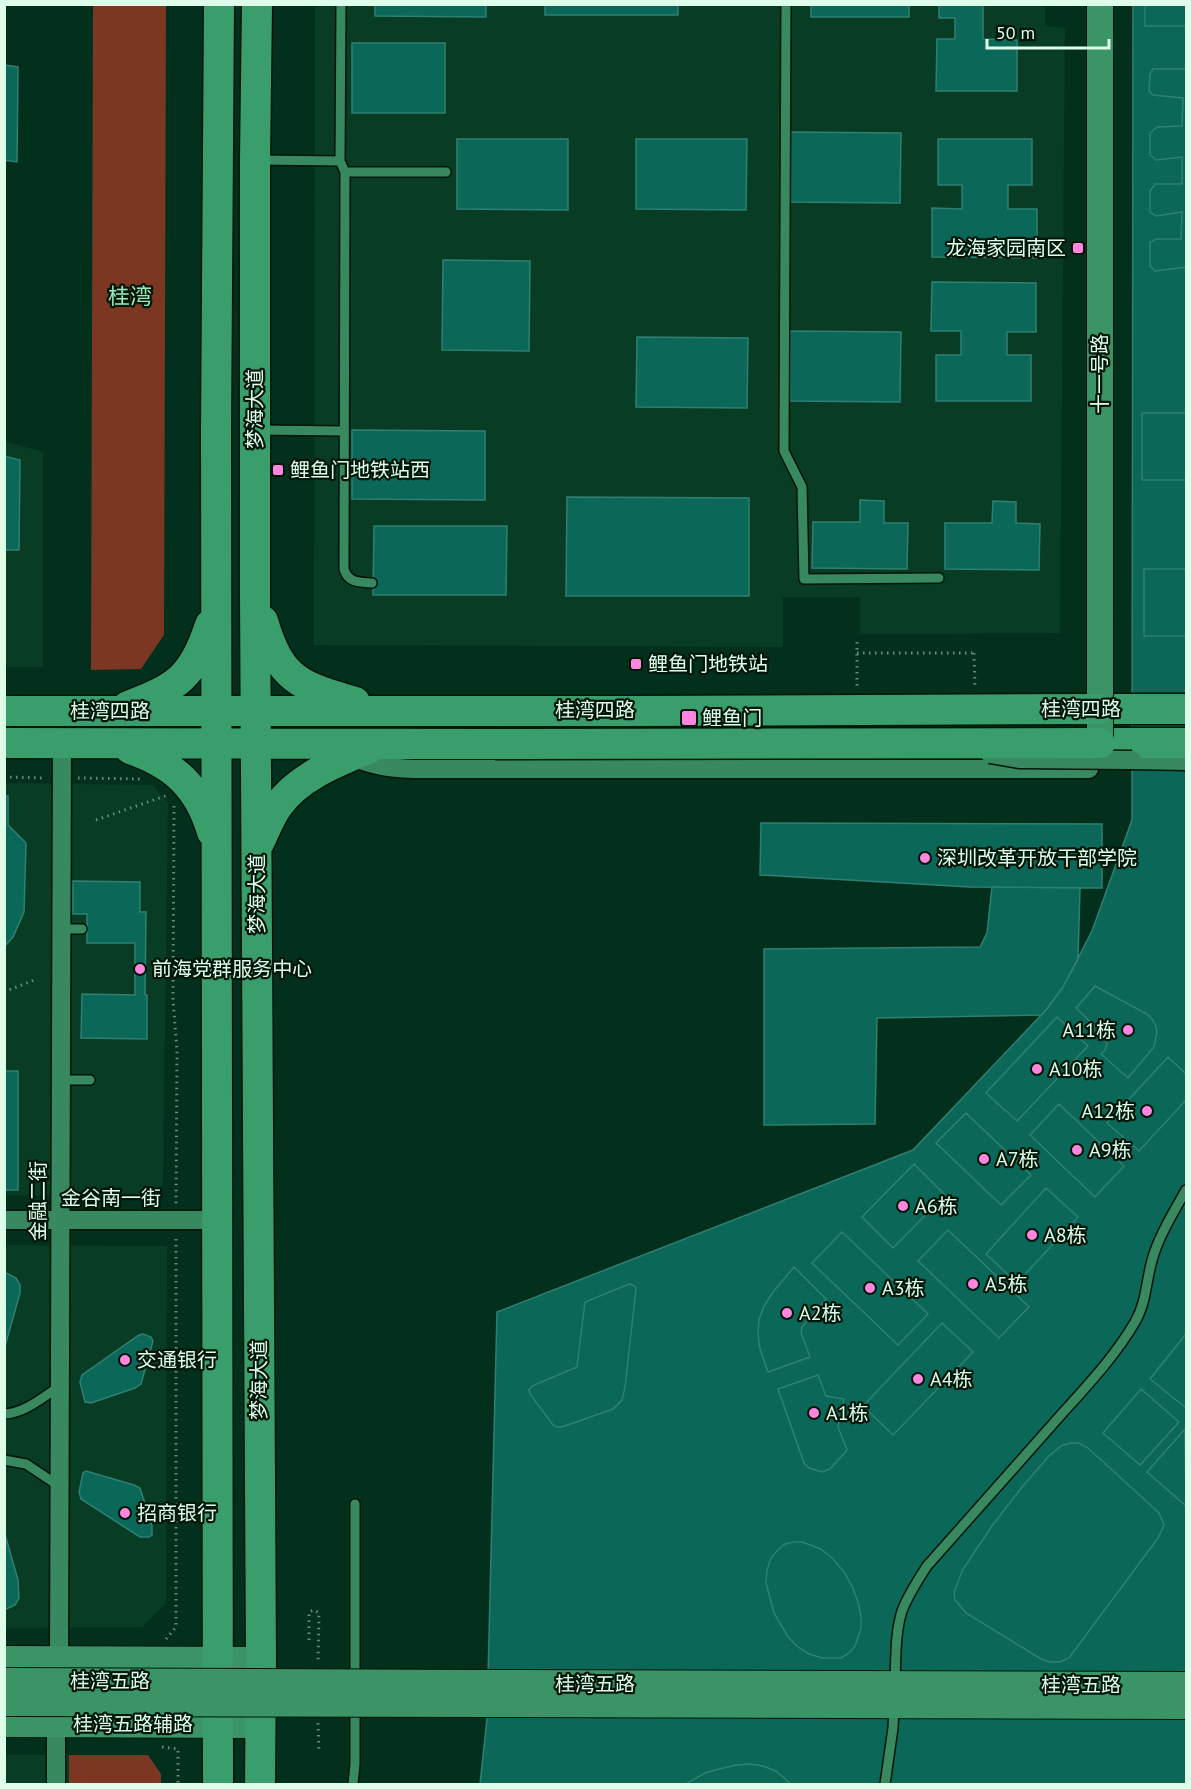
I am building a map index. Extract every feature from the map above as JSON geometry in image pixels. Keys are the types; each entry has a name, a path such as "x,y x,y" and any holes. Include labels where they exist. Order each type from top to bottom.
{"main road":[{"name":"梦海大道","path":"218,1785 216,608 219,5"},
{"name":"梦海大道","path":"258,5 255,160 255,594 260,1785"},
{"path":"255,594 268,638 277,658 290,675 324,693 384,711"},
{"path":"113,711 164,692 183,678 195,663 216,608"},
{"name":"桂湾四路","path":"4,711 1186,709"},
{"name":"桂湾四路","path":"4,743 256,745 341,750 379,744 926,743 1132,752 1186,743"},
{"path":"113,744 164,763 180,776 193,790 202,807 217,850"},
{"path":"257,849 271,817 288,794 341,750"}],"street":[{"path":"341,750 368,764 395,768 1089,768 1089,4"},
{"name":"十一号路","path":"1100,4 1100,751"},
{"name":"金融二街","path":"59,1659 62,744"},
{"path":"1132,752 1186,761"},
{"name":"金谷南一街","path":"4,1220 217,1221"},
{"path":"4,1659 261,1660"},
{"name":"桂湾五路","path":"4,1681 487,1694"},
{"name":"桂湾五路","path":"895,1695 1186,1685"},
{"name":"桂湾五路","path":"4,1703 487,1694 895,1695 1186,1706"},
{"name":"桂湾五路辅路","path":"4,1724 261,1725"},
{"path":"56,1724 56,1785"}],"lane":[{"path":"341,4 340,160 345,172 344,569 345,574 351,580 372,583"},
{"path":"786,4 784,451 802,487 804,579 939,578"},
{"path":"255,160 340,160"},
{"path":"345,172 446,172"},
{"path":"255,430 344,431"},
{"path":"61,929 82,929"},
{"path":"61,1080 90,1080"},
{"path":"885,1785 893,1728 899,1627 902,1612 913,1588 927,1566 1080,1394 1128,1333 1137,1319 1155,1251 1186,1190"},
{"path":"4,1414 23,1409 60,1386"},
{"path":"4,1460 26,1464 59,1486"},
{"path":"353,1785 355,1764 355,1504"}],"path":[{"path":"857,653 974,653 975,688"},
{"path":"4,777 146,779"},
{"path":"96,820 173,794 173,1000 177,1050 176,1627 167,1639 156,1639"},
{"path":"4,992 34,980"},
{"path":"154,1747 178,1749 178,1785"}],"shaded area":[{"path":"1045,4 1045,26 1065,28 1060,633 860,634 860,597 783,597 783,647 314,645 315,5"},
{"path":"93,5 166,5 164,635 141,669 91,670"},
{"path":"4,441 43,452 43,667 5,667"},
{"path":"5,783 153,785 168,803 163,1184 150,1197 5,1195"},
{"path":"4,1245 167,1246 166,1603 142,1627 5,1628"},
{"path":"5,1755 69,1755 69,1784 5,1784"},
{"path":"69,1755 148,1755 161,1774 161,1784 69,1784"}],"building":[{"path":"375,4 486,4 486,17 375,16"},
{"path":"545,4 678,4 678,15 545,15"},
{"path":"811,4 909,4 909,17 811,17"},
{"path":"939,4 983,4 983,39 1017,40 1017,91 936,91 937,39 955,39 955,18 939,18"},
{"path":"1133,4 1186,4 1186,1784 480,1784 487,1719 497,1312 913,1150 1047,1009 1063,987 1092,931 1132,820"},
{"path":"1145,4 1186,4 1186,26 1145,26"},
{"path":"352,43 445,43 445,113 352,113"},
{"path":"4,65 18,67 17,162 4,160"},
{"path":"1153,69 1186,69 1186,267 1155,271 1150,266 1150,243 1156,239 1181,239 1182,212 1156,216 1150,212 1150,191 1155,184 1182,184 1182,157 1156,160 1150,155 1150,133 1157,127 1182,126 1183,98 1153,95 1149,91 1150,74"},
{"path":"790,132 901,133 900,203 789,202"},
{"path":"457,139 568,139 568,210 457,209"},
{"path":"636,139 747,139 746,210 636,209"},
{"path":"938,139 1032,139 1032,185 1008,185 1008,209 1037,209 1037,258 932,257 932,208 962,209 962,185 938,185"},
{"path":"443,260 530,261 529,351 442,350"},
{"path":"932,282 1036,283 1036,332 1007,332 1007,355 1031,355 1031,401 936,401 936,355 961,355 961,331 931,331"},
{"path":"790,331 901,332 900,402 790,401"},
{"path":"637,337 748,338 747,408 636,407"},
{"path":"1142,413 1186,413 1186,480 1142,480"},
{"path":"352,430 485,431 485,500 352,499"},
{"path":"4,456 20,460 19,550 4,550"},
{"path":"567,497 749,498 749,596 566,596"},
{"path":"860,500 884,501 884,523 908,523 907,569 812,568 813,522 860,522"},
{"path":"993,501 1016,502 1016,523 1040,524 1039,570 945,569 945,523 992,523"},
{"path":"374,526 507,526 506,595 373,595"},
{"path":"1144,569 1186,569 1186,636 1144,636"},
{"path":"4,796 8,796 8,825 26,843 24,912 13,937 4,947"},
{"path":"761,823 1102,824 1102,888 970,887 760,875"},
{"name":"前海党群服务中心","path":"73,881 140,882 140,912 146,912 147,1039 81,1038 82,994 135,995 135,943 87,943 87,914 73,914"},
{"path":"992,887 1080,888 1078,959 1063,987 1042,1015 877,1018 875,1124 764,1125 764,949 980,947 987,933"},
{"name":"A11栋","path":"1095,986 1147,1014 1156,1026 1154,1047 1128,1078 1101,1054 1107,1044 1104,1035 1076,1008"},
{"name":"A10栋","path":"1057,1017 1088,1046 1017,1121 986,1093"},
{"name":"A12栋","path":"1168,1057 1186,1074 1186,1100 1139,1151 1107,1123"},
{"path":"4,1071 18,1071 18,1190 4,1190"},
{"name":"A9栋","path":"1059,1104 1124,1166 1095,1197 1030,1135"},
{"name":"A7栋","path":"966,1113 1031,1175 1001,1205 936,1143"},
{"name":"A6栋","path":"914,1164 945,1195 893,1248 862,1217"},
{"name":"A8栋","path":"1046,1188 1078,1217 1017,1283 986,1254"},
{"name":"A5栋","path":"948,1230 1029,1307 999,1338 918,1261"},
{"name":"A3栋","path":"842,1232 928,1314 898,1345 812,1263"},
{"name":"A2栋","path":"794,1267 826,1299 802,1327 801,1333 810,1357 768,1372 760,1349 759,1320 773,1292"},
{"path":"4,1272 16,1278 20,1285 20,1293 4,1350"},
{"path":"629,1284 635,1286 636,1289 622,1400 613,1409 562,1427 556,1427 529,1390 532,1386 577,1367 585,1302"},
{"name":"A4栋","path":"942,1323 973,1352 893,1435 863,1406"},
{"name":"交通银行","path":"143,1334 151,1337 153,1341 141,1384 91,1403 85,1402 80,1382 82,1375"},
{"path":"1186,1334 1186,1408 1150,1379"},
{"name":"A1栋","path":"818,1375 826,1396 844,1399 838,1427 847,1450 830,1469 822,1472 809,1468 804,1463 778,1389"},
{"path":"1141,1389 1179,1422 1140,1465 1103,1433"},
{"path":"1185,1429 1186,1503 1185,1505 1147,1472"},
{"path":"1079,1443 1088,1448 1159,1513 1164,1525 1158,1538 1069,1658 1060,1662 1050,1662 1041,1659 966,1613 955,1600 954,1592 963,1569 1022,1487 1049,1456 1061,1446"},
{"name":"招商银行","path":"86,1471 140,1488 152,1526 152,1535 140,1537 81,1499 79,1492 83,1473"},
{"path":"4,1531 18,1580 19,1598 15,1605 4,1610"},
{"path":"802,1542 821,1549 844,1572 852,1586 861,1616 861,1628 855,1646 841,1658 822,1658 798,1647 788,1637 774,1613 766,1583 767,1570 771,1558 777,1551 785,1544"},
{"path":"751,1764 776,1771 791,1784 686,1784 705,1773 736,1765"}],"place":[{"name":"龙海家园南区","path":"1078,248"},
{"name":"鲤鱼门地铁站西","path":"278,470"},
{"name":"鲤鱼门地铁站","path":"636,664"},
{"name":"鲤鱼门","path":"689,718"},
{"name":"深圳改革开放干部学院","path":"925,858"},
{"name":"前海党群服务中心","path":"140,969"},
{"name":"A11栋","path":"1128,1030"},
{"name":"A10栋","path":"1037,1069"},
{"name":"A12栋","path":"1147,1111"},
{"name":"A9栋","path":"1077,1150"},
{"name":"A7栋","path":"984,1159"},
{"name":"A6栋","path":"903,1206"},
{"name":"A8栋","path":"1032,1235"},
{"name":"A5栋","path":"973,1284"},
{"name":"A3栋","path":"870,1288"},
{"name":"A2栋","path":"787,1313"},
{"name":"交通银行","path":"125,1360"},
{"name":"A4栋","path":"918,1379"},
{"name":"A1栋","path":"814,1413"},
{"name":"招商银行","path":"125,1513"}],"district":[{"name":"桂湾","path":"130,296"}]}
